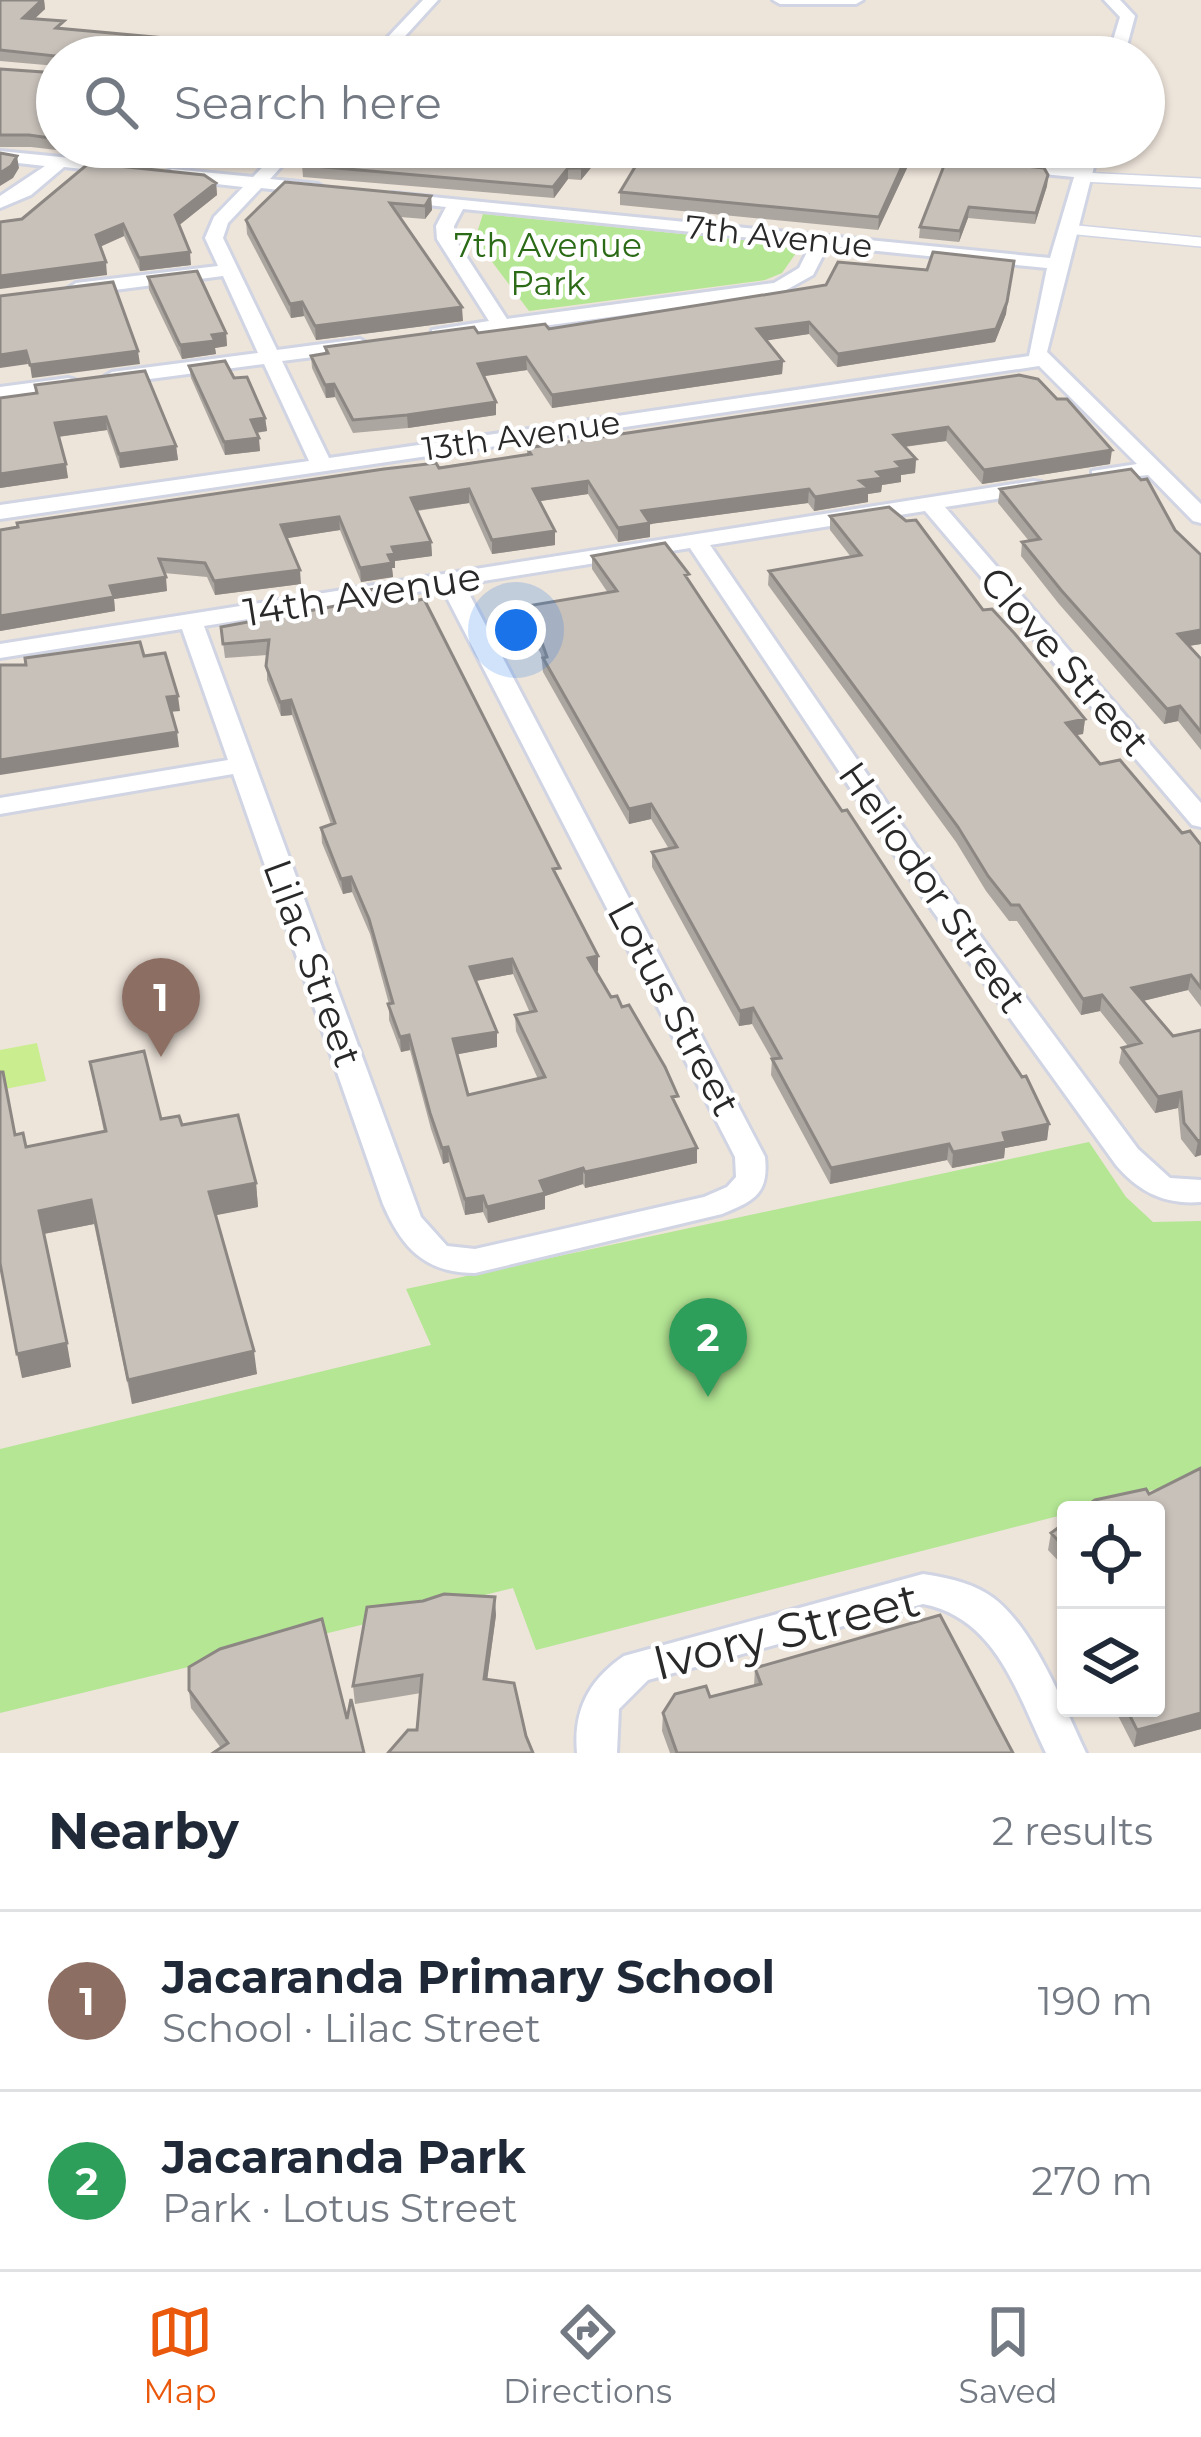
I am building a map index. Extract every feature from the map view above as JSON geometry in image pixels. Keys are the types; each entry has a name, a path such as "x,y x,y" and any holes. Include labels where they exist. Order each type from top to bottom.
{"street":[{"path":"397,36 431,0"},
{"path":"780,0 856,0"},
{"path":"1111,0 1128,16 1122,36"},
{"path":"0,156 36,160"},
{"path":"0,203 25,191 53,168"},
{"path":"119,168 346,192"},
{"path":"271,168 215,230 227,270 321,464"},
{"path":"1015,168 1083,175"},
{"path":"1085,168 1038,341 1042,360 1201,516"},
{"name":"7th Avenue","path":"368,194 1057,264"},
{"path":"457,203 445,226 446,239 502,326"},
{"path":"409,338 787,286 806,271 822,241"},
{"path":"45,292 227,270"},
{"path":"0,393 386,342"},
{"name":"13th Avenue","path":"0,512 1042,360"},
{"name":"14th Avenue","path":"0,651 1151,468"},
{"name":"Clove Street","path":"930,503 1201,819"},
{"name":"Heliodor Street","path":"696,541 934,893 1127,1157 1146,1179 1168,1191 1201,1191"},
{"name":"Lotus Street","path":"450,580 744,1143 753,1169 749,1187 711,1206 475,1261"},
{"name":"Lilac Street","path":"191,621 410,1230 421,1248 434,1256 475,1261"},
{"path":"0,806 242,765"},
{"name":"Ivory Street","path":"597,1753 593,1731 598,1706 613,1684 637,1667 903,1594 936,1591 980,1608 1012,1652 1066,1753"}],"lane":[{"path":"1083,175 1201,183"},
{"path":"1067,229 1201,242"}],"green space":[{"name":"7th Avenue Park","path":"483,214 801,246 782,273 765,280 529,311 475,239"},
{"path":"37,1043 46,1081 0,1090 0,1050"},
{"path":"1089,1142 1126,1197 1153,1222 1201,1221 1201,1479 1105,1501 1057,1501 1057,1516 536,1650 513,1588 0,1713 0,1449 431,1345 406,1289"}],"building":[{"path":"0,0 42,0 23,18 64,21 56,28 143,36 36,36 36,54 0,50"},
{"path":"0,69 36,72 36,136 0,135"},
{"path":"0,153 17,156 0,173"},
{"path":"83,168 204,175 216,183 175,215 190,252 139,258 123,224 96,235 106,262 0,276 0,222 22,219"},
{"path":"336,168 568,168 553,187"},
{"path":"634,168 901,168 879,217 620,192"},
{"path":"943,168 1044,168 1048,175 1036,213 969,207 960,231 920,227"},
{"path":"285,182 431,196 425,206 390,203 462,307 315,326 302,302 290,304 246,220"},
{"path":"933,252 1014,261 1007,302 996,329 838,354 809,322 757,329 783,361 552,395 526,357 478,364 496,402 353,420 334,384 325,385 311,356 328,353 325,347 474,327 478,333 545,324 549,329 826,285 838,262 927,270"},
{"path":"197,271 226,333 212,335 215,341 180,345 148,277"},
{"path":"113,282 138,351 30,365 26,351 0,355 0,296"},
{"path":"225,361 234,378 247,377 265,418 251,420 259,438 224,442 189,366"},
{"path":"145,371 176,446 119,454 106,417 55,423 66,464 0,474 0,398 37,393 35,385"},
{"path":"1019,375 1038,379 1057,399 1067,399 1112,450 984,470 948,427 894,435 916,459 896,462 902,468 877,472 883,478 860,481 869,488 815,497 809,489 642,511 650,523 618,528 588,481 533,489 555,531 492,540 469,489 411,498 431,542 392,547 395,554 388,555 392,563 360,568 339,517 281,525 300,570 214,581 205,563 159,559 166,577 110,586 114,597 0,616 0,530 18,527 17,523 384,469 436,463 439,468 531,454 527,448"},
{"path":"1131,469 1141,480 1147,479 1175,530 1201,555 1201,630 1178,634 1201,659 1201,732 1180,706 1167,709 1061,590 1022,542 1040,539 1000,489"},
{"path":"889,507 906,521 916,520 983,610 992,609 1085,719 1066,723 1100,764 1120,760 1182,833 1190,831 1201,845 1201,988 1191,975 1132,988 1173,1036 1201,1030 1201,1140 1184,1123 1181,1092 1158,1097 1122,1048 1141,1043 1102,995 1083,999 1019,905 1011,905 988,876 958,827 769,571 861,555 830,516"},
{"path":"665,543 1022,1077 1026,1076 1049,1124 1003,1133 1006,1142 953,1152 949,1144 831,1168 772,1059 781,1058 753,1008 740,1011 652,852 677,847 651,804 629,809 543,658 547,657 541,640 521,607 617,591 592,556"},
{"path":"401,585 409,602 424,599 560,868 553,869 598,956 588,958 611,997 617,996 622,1007 629,1005 665,1067 678,1096 672,1097 697,1148 585,1172 583,1168 540,1181 545,1193 487,1207 483,1196 465,1199 448,1147 442,1148 430,1113 409,1035 400,1037 388,1004 393,1003 369,919 351,877 341,879 321,828 335,823 291,700 280,702 266,666 269,640 223,644 221,627 373,599 369,590","holes":["512,959 536,1011 515,1015 545,1077 468,1095 453,1039 497,1032 470,967"]},
{"path":"140,642 144,656 165,653 178,696 167,697 177,732 0,760 0,665 26,665 25,658"},
{"path":"144,1051 161,1119 179,1116 182,1125 238,1115 256,1183 209,1192 254,1351 128,1380 91,1200 39,1211 67,1343 17,1354 0,1263 0,1072 15,1135 23,1133 26,1147 106,1131 90,1062"},
{"path":"1201,1468 1201,1713 1137,1730 1130,1717 1165,1717 1165,1501 1094,1501 1146,1489 1149,1494"},
{"path":"444,1594 495,1597 484,1679 514,1683 533,1753 388,1753 408,1730 417,1730 422,1675 353,1686 367,1607"},
{"path":"940,1615 1013,1753 677,1753 663,1713 675,1694 706,1686 710,1697 761,1684 755,1668"},
{"path":"322,1619 347,1719 351,1699 364,1753 213,1753 228,1743 189,1690 189,1667 220,1649"}],"place":[{"name":"Jacaranda Primary School","path":"161,1057"},
{"name":"Jacaranda Park","path":"708,1397"}]}
